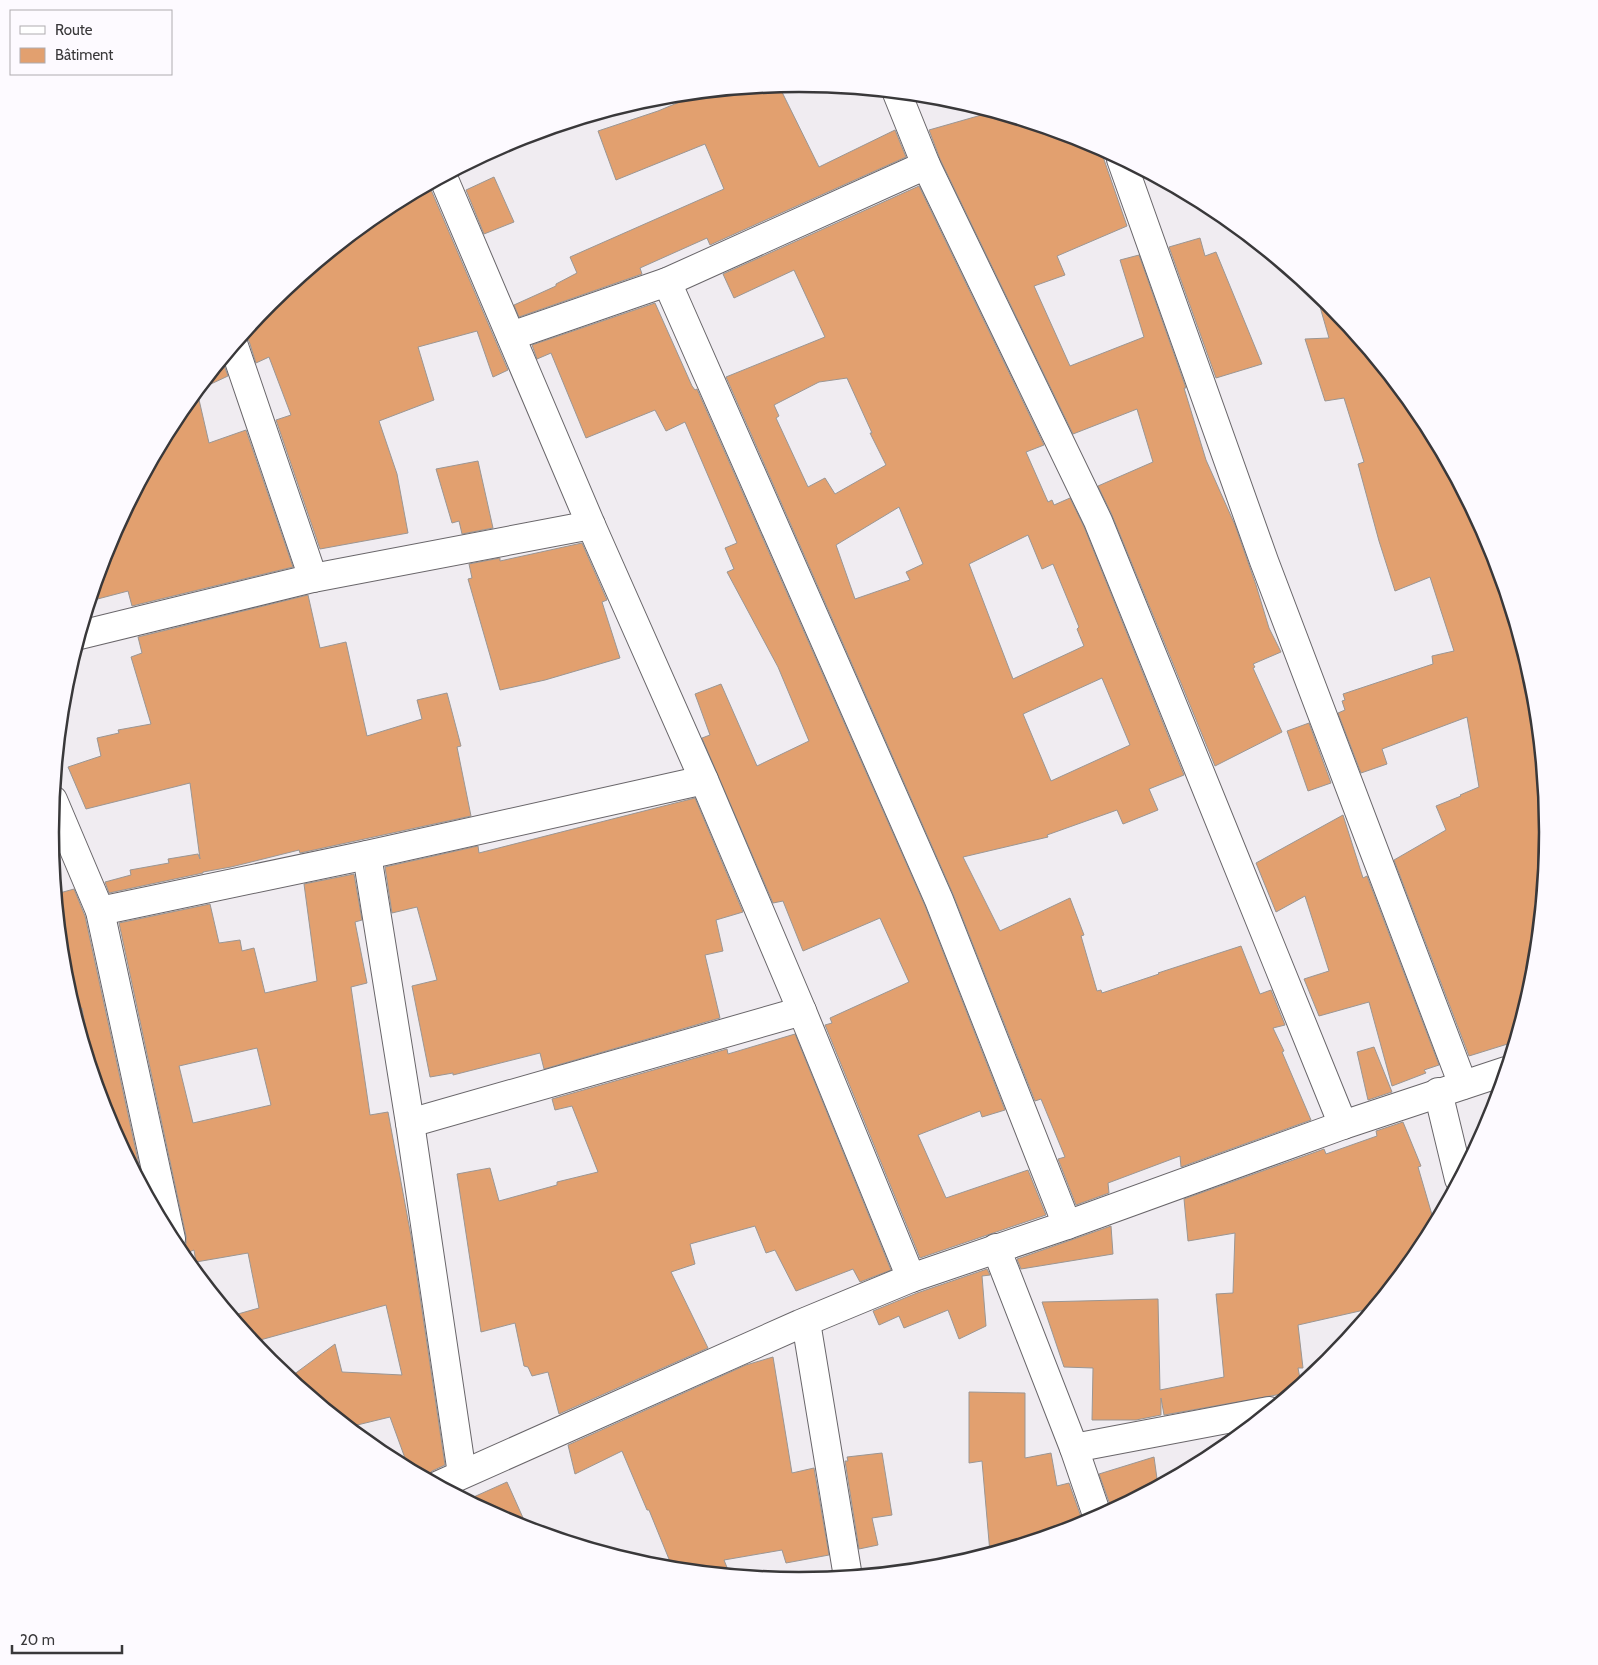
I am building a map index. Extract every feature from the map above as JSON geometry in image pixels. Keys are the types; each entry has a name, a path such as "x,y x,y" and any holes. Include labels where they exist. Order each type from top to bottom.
{"street":[{"path":"900,100 926,165 1098,521 1343,1125"},
{"path":"511,336 667,282 926,165"},
{"path":"1124,168 1450,1089 1458,1169"},
{"path":"445,183 591,525 704,780 802,1011 911,1278"},
{"path":"667,282 939,900 1067,1225"},
{"path":"236,352 313,578"},
{"path":"86,633 313,578 591,525"},
{"path":"100,911 367,855 704,780"},
{"path":"59,815 100,911 166,1215"},
{"path":"367,855 410,1123 454,1475"},
{"path":"367,855 454,1475"},
{"path":"410,1123 802,1011"},
{"path":"454,1475 911,1278 1067,1225 1343,1125 1499,1073"},
{"path":"996,1248 1074,1448 1095,1510"},
{"path":"806,1322 847,1571"},
{"path":"1074,1448 1258,1413"}],"building":[{"path":"782,93 819,167 895,130 906,157 710,245 707,238 640,268 642,274 519,317 514,305 556,286 556,284 577,273 570,257 724,189 705,144 616,180 598,131 678,103 702,99"},
{"path":"982,115 1037,132 1104,159 1127,226 1057,256 1065,275 1034,286 1070,366 1144,337 1120,260 1139,255 1186,388 1184,388 1206,460 1235,525 1269,628 1281,652 1253,664 1255,667 1253,668 1282,732 1215,766 1112,515 1098,486 1153,462 1137,409 1073,434 940,159 929,130"},
{"path":"494,177 514,222 484,234 466,190"},
{"path":"919,186 1044,445 1026,452 1048,502 1052,500 1054,505 1070,498 1084,527 1184,775 1149,789 1158,810 1123,824 1117,810 1047,835 1048,837 963,857 1000,931 1070,898 1084,935 1081,936 1097,991 1101,990 1102,993 1241,946 1260,994 1271,990 1285,1025 1273,1028 1311,1120 1181,1167 1180,1156 1108,1183 1109,1193 1076,1205 1058,1159 1065,1157 1041,1099 1035,1101 953,894 726,377 825,337 794,270 734,298 723,274","holes":["847,378 872,433 870,433 886,465 835,494 825,478 808,487 776,418 779,416 774,405 819,382","899,507 923,564 906,572 910,580 855,599 836,545","1028,535 1042,569 1053,564 1079,627 1077,629 1084,646 1013,679 969,564","1102,678 1130,745 1051,781 1023,714"]},
{"path":"431,190 508,370 493,377 477,331 418,347 434,400 379,421 397,474 408,533 320,549 276,420 291,415 269,357 256,363 247,339 276,309 348,245"},
{"path":"1200,238 1205,256 1216,252 1262,364 1216,378 1169,247"},
{"path":"655,303 692,386 695,390 697,389 925,906 1005,1110 982,1117 980,1111 918,1135 946,1198 1028,1170 1046,1215 920,1258 825,1025 832,1023 830,1018 909,982 880,918 803,951 783,901 773,903 702,738 710,735 695,694 721,684 757,766 809,741 778,667 727,572 734,569 725,548 737,543 685,422 666,431 655,410 586,438 551,353 537,359 532,345"},
{"path":"1320,307 1356,344 1386,382 1440,462 1463,505 1483,549 1514,641 1525,688 1538,784 1538,881 1533,929 1525,977 1508,1044 1469,1056 1394,860 1446,830 1436,806 1479,787 1467,717 1382,749 1387,764 1361,773 1338,713 1345,710 1342,701 1345,700 1343,694 1433,664 1432,656 1454,651 1430,577 1395,591 1358,464 1364,462 1344,398 1325,401 1305,339 1329,338"},
{"path":"224,366 228,376 210,384"},
{"path":"199,400 209,443 246,430 293,567 132,606 128,591 97,599 115,549 135,505 158,462"},
{"path":"478,461 493,528 462,534 459,521 452,523 436,469"},
{"path":"582,543 607,600 602,602 620,658 545,680 500,690 468,579 472,578 469,564 500,558 500,561"},
{"path":"308,595 320,648 346,642 367,736 422,719 417,700 447,693 461,746 457,747 471,816 300,853 299,850 231,867 109,893 105,882 131,875 130,870 169,863 168,859 198,854 200,859 190,783 86,809 68,767 101,756 97,738 119,733 118,730 151,724 131,657 142,653 138,637"},
{"path":"1309,723 1331,783 1308,791 1287,731"},
{"path":"695,798 743,912 716,920 723,951 705,955 720,1018 544,1069 540,1053 453,1075 453,1073 430,1077 412,986 437,980 417,907 392,913 385,867 478,846 479,853"},
{"path":"1343,815 1363,878 1367,876 1439,1065 1424,1070 1426,1073 1392,1086 1369,1002 1319,1016 1304,979 1329,971 1305,896 1276,912 1256,863"},
{"path":"354,874 362,920 355,922 367,983 351,987 370,1115 388,1112 411,1236 445,1465 429,1474 405,1459 390,1417 356,1425 295,1374 335,1344 342,1372 402,1375 386,1305 260,1340 237,1314 259,1308 248,1253 197,1262 194,1250 190,1252 185,1245 186,1236 119,923 210,904 219,943 240,940 242,951 254,948 265,993 317,981 304,884","holes":["257,1048 271,1105 193,1123 179,1066"]},
{"path":"74,889 85,916 140,1169 115,1116 86,1031 73,977 61,893"},
{"path":"795,1034 891,1270 860,1282 853,1269 796,1291 775,1250 766,1253 755,1226 690,1244 695,1264 671,1272 708,1348 559,1414 548,1372 532,1376 528,1367 524,1366 515,1323 481,1332 457,1174 490,1168 499,1201 557,1185 557,1182 598,1172 572,1106 555,1110 552,1099 727,1049 728,1054"},
{"path":"1374,1047 1392,1092 1368,1100 1357,1052"},
{"path":"1403,1122 1421,1166 1418,1167 1432,1215 1414,1244 1365,1310 1298,1325 1303,1368 1298,1368 1300,1377 1281,1394 1164,1415 1161,1398 1161,1415 1136,1420 1092,1420 1093,1368 1064,1367 1042,1302 1158,1299 1160,1390 1224,1377 1216,1294 1233,1293 1235,1233 1188,1241 1184,1199 1324,1149 1326,1154 1377,1136 1376,1131"},
{"path":"1111,1226 1113,1254 1021,1269 1017,1259"},
{"path":"987,1269 990,1275 982,1276 986,1326 959,1339 948,1310 904,1328 899,1316 879,1325 873,1311 917,1293"},
{"path":"773,1357 792,1473 814,1468 829,1555 786,1563 782,1550 724,1560 727,1569 670,1561 622,1451 575,1474 568,1445 746,1365"},
{"path":"969,1392 1025,1393 1025,1458 1051,1453 1057,1486 1069,1483 1081,1516 990,1548 982,1461 969,1463"},
{"path":"882,1453 892,1515 872,1518 878,1545 859,1549 845,1461 848,1461 847,1457"},
{"path":"1154,1457 1157,1480 1110,1503 1099,1474"},
{"path":"507,1482 523,1519 516,1516 474,1497"}]}
